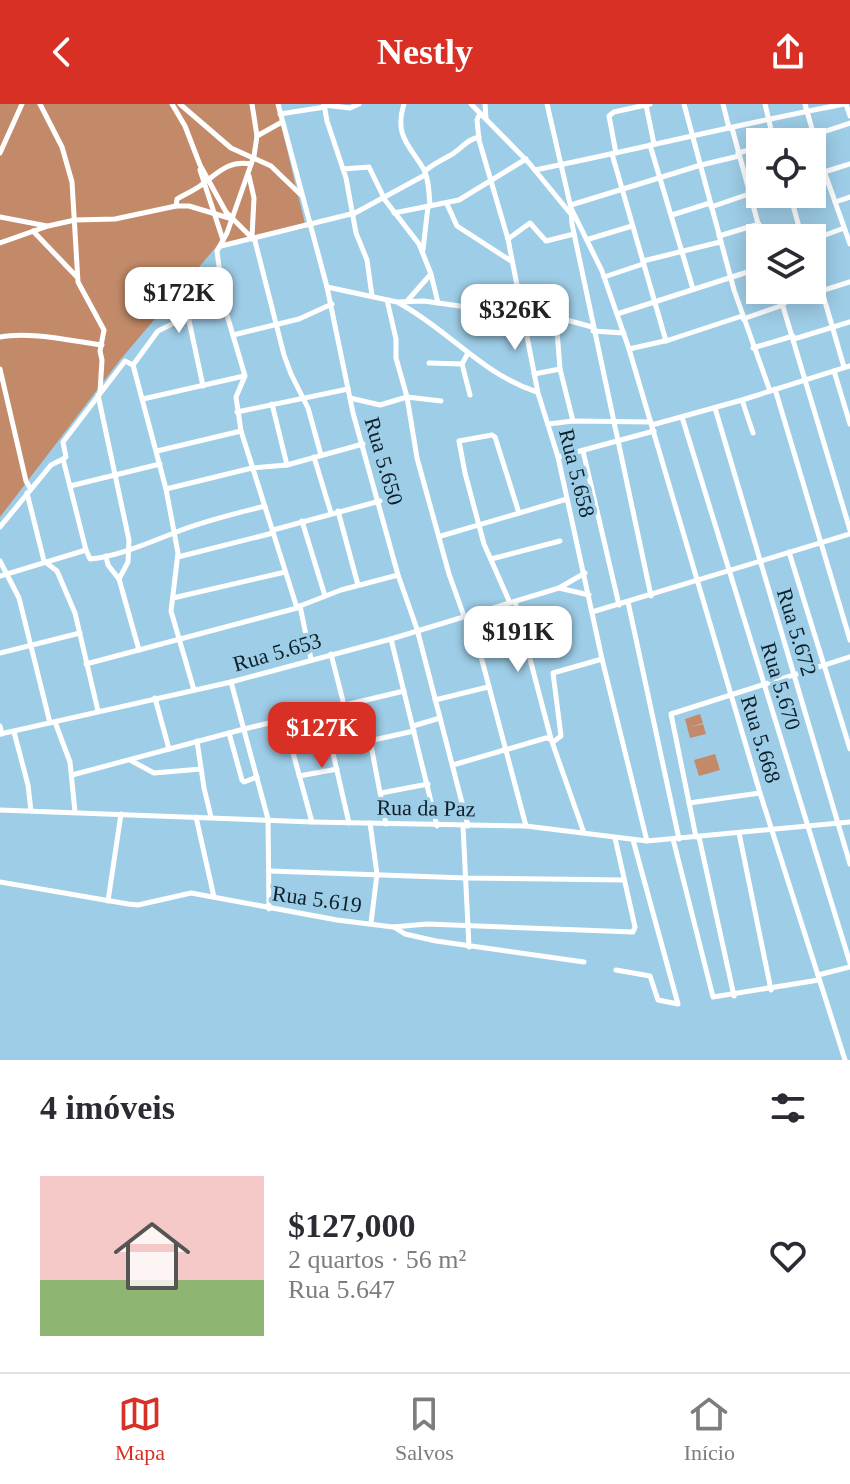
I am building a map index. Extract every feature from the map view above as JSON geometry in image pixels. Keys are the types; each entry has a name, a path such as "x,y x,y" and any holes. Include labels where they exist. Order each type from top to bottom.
{"street":[{"path":"0,153 21,104"},
{"path":"40,104 65,156 74,191 77,276 81,290 101,322 104,336 99,394 129,540 128,562 119,579"},
{"path":"172,104 185,126 200,165 215,216 224,302 245,376 236,397 241,431 298,607 311,659"},
{"path":"180,104 221,141 254,156 290,182 303,198"},
{"path":"220,246 249,175 257,136 252,107 260,104"},
{"path":"280,114 324,105 350,108 359,104"},
{"path":"404,104 401,119 404,140 425,173 429,206 422,251"},
{"path":"471,104 571,208"},
{"path":"485,104 486,120"},
{"path":"547,104 571,208 592,329 651,596"},
{"path":"684,104 742,318 772,390 850,640"},
{"path":"723,104 746,183"},
{"path":"765,104 770,128"},
{"path":"535,170 768,120 806,108 845,104 850,116"},
{"name":"Rua 5.650","path":"276,105 332,304 350,398 453,765 466,826 469,947"},
{"path":"324,105 343,169 351,214 367,260 372,297"},
{"path":"666,341 614,154 609,116 614,112 645,105 652,144 693,289"},
{"path":"806,108 812,128"},
{"name":"Rua 5.658","path":"480,113 477,120 479,137 508,239 538,393 558,457 602,659 647,841"},
{"path":"257,136 282,122"},
{"path":"826,131 850,123"},
{"path":"220,246 351,214 425,173 452,155 466,141 479,137"},
{"path":"571,208 746,152"},
{"path":"394,213 459,200 526,159"},
{"path":"176,206 181,196 222,168 251,164"},
{"path":"826,170 850,164"},
{"path":"343,169 368,166 394,213 422,251 438,303"},
{"path":"249,175 254,198 254,239 291,374 304,399 317,456 358,585"},
{"path":"826,176 850,242"},
{"path":"290,182 298,177"},
{"path":"205,181 230,218 254,239"},
{"path":"672,215 746,194"},
{"path":"835,202 850,197"},
{"path":"447,204 457,226 512,262"},
{"path":"0,243 75,220 115,219 176,206 189,206 230,218"},
{"name":"Rua 5.668","path":"571,208 589,239 624,333 760,793 845,1060"},
{"path":"754,208 759,224"},
{"path":"0,217 48,226"},
{"path":"508,239 530,223 546,241 574,234"},
{"path":"589,239 632,226"},
{"path":"826,235 844,228"},
{"path":"604,277 746,229"},
{"path":"33,231 77,276"},
{"path":"617,314 746,272"},
{"path":"408,300 431,274"},
{"path":"826,289 850,282"},
{"path":"327,287 397,302 444,332 512,384 538,393"},
{"path":"387,300 417,458 449,574 467,615 526,826"},
{"path":"397,302 408,300 495,311 520,307 592,329 624,333"},
{"path":"133,365 158,331 208,306 224,302"},
{"path":"233,335 278,325 332,304"},
{"path":"592,612 850,532 783,304 666,341 629,349"},
{"path":"558,457 618,442 652,426 847,367 825,304"},
{"path":"188,316 203,386"},
{"path":"556,318 560,369 573,421"},
{"path":"753,348 850,322"},
{"path":"0,337 54,338 102,345"},
{"path":"468,353 462,364 470,395"},
{"path":"0,527 51,465 66,457 64,441 124,361 133,365 166,489 178,557 171,611 194,690"},
{"path":"429,363 462,364"},
{"path":"0,369 44,561 53,566 59,576 75,613 98,711"},
{"path":"534,374 560,369"},
{"path":"834,371 850,424"},
{"path":"143,399 245,376"},
{"path":"237,412 348,389"},
{"path":"350,398 380,405 407,397 441,401"},
{"path":"742,400 753,433"},
{"path":"272,404 287,465"},
{"name":"Rua 5.672","path":"715,408 850,864"},
{"name":"Rua 5.670","path":"682,417 850,965"},
{"path":"548,424 613,421 652,426"},
{"path":"157,451 241,431"},
{"path":"519,513 495,437 461,440 459,444 479,524 490,559 512,602 550,740 584,833"},
{"path":"166,489 252,468 287,465 363,444"},
{"path":"583,451 619,605"},
{"path":"63,459 90,559 265,506"},
{"path":"70,486 160,464"},
{"path":"441,536 567,499"},
{"path":"178,557 380,501"},
{"path":"302,521 325,596"},
{"path":"490,559 560,541"},
{"path":"2,574 86,550"},
{"path":"789,552 850,749"},
{"path":"106,556 108,565 119,579 139,650"},
{"path":"0,561 2,574 19,598 52,722 72,775 75,812"},
{"path":"173,598 285,572"},
{"name":"Rua 5.653","path":"1,734 231,682 391,639 559,588 585,573"},
{"path":"86,664 298,607 358,585 398,575"},
{"path":"559,588 589,595"},
{"path":"628,602 711,994 715,999 771,990 850,965"},
{"path":"0,653 80,633"},
{"path":"391,639 437,826"},
{"path":"331,654 344,705"},
{"path":"734,996 689,803 672,712 850,657"},
{"path":"453,765 561,736 554,672 602,659"},
{"path":"231,682 268,819 269,909"},
{"path":"435,700 488,687"},
{"path":"72,775 244,729 404,691"},
{"path":"155,698 169,749"},
{"path":"323,710 349,823"},
{"path":"333,749 440,718"},
{"path":"284,720 312,822"},
{"path":"0,726 1,734"},
{"path":"14,732 28,785 31,811"},
{"path":"229,733 243,781 257,777"},
{"path":"370,740 386,824"},
{"path":"197,741 211,817"},
{"path":"130,760 154,773 201,769"},
{"path":"299,776 337,769"},
{"path":"381,793 428,784"},
{"path":"689,803 760,793"},
{"name":"Rua da Paz","path":"0,810 437,826 526,826 647,841 850,822"},
{"path":"108,901 121,814"},
{"path":"196,817 214,897"},
{"path":"370,823 377,874 371,923"},
{"path":"739,833 771,990"},
{"path":"270,871 624,880 615,838"},
{"path":"616,970 650,976 658,1000 678,1004 633,840"},
{"name":"Rua 5.619","path":"0,882 138,905 191,893 269,909 393,927 409,923 633,932 635,927 624,880"},
{"path":"393,927 405,934 469,947 584,962"}],"shaded area":[{"path":"0,104 276,104 306,228 216,247 120,360 0,517"},
{"path":"700,714 703,723 688,728 703,724 706,734 690,738 685,719"},
{"path":"715,754 720,770 699,776 694,760"}]}
